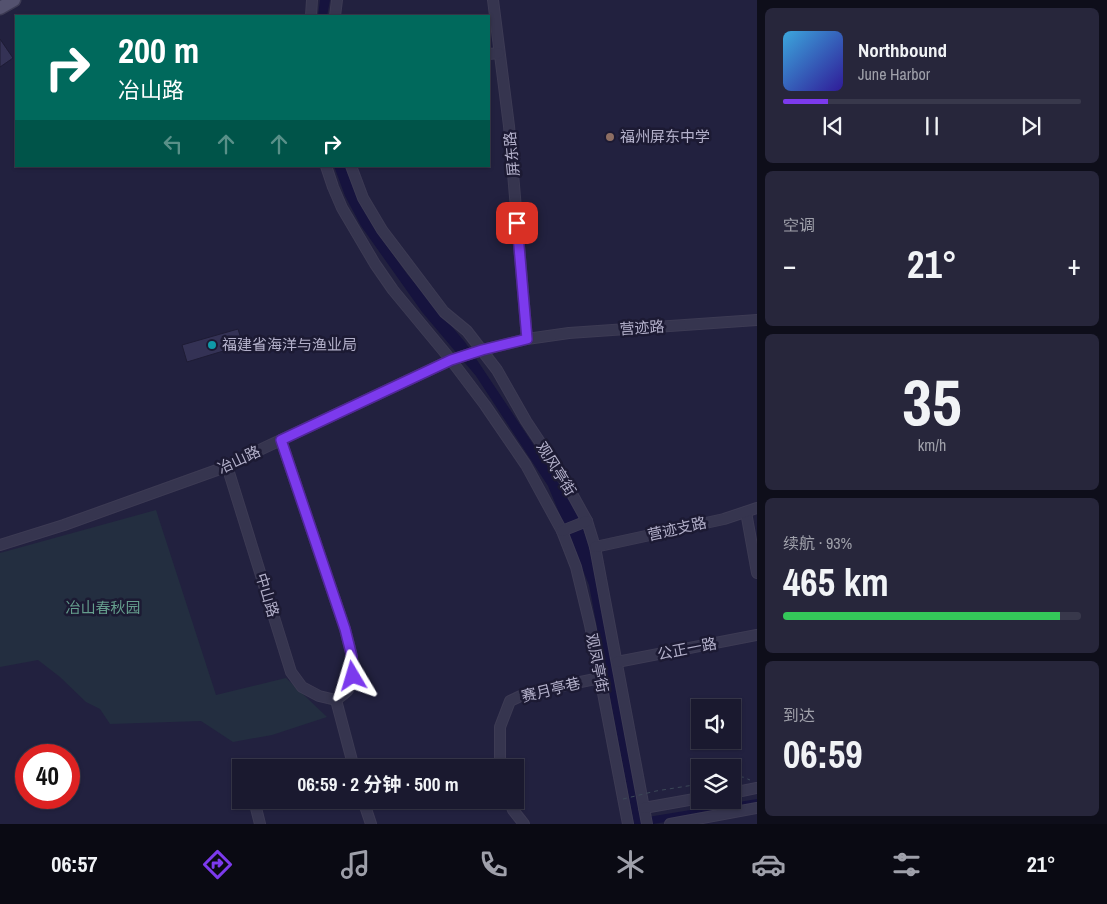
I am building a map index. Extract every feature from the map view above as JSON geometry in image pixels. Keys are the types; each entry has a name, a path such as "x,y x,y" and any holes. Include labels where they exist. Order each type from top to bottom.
{"main road":[{"path":"0,8 14,0"}],"street":[{"path":"311,15 312,0"},
{"path":"335,15 337,0"},
{"name":"屏东路","path":"493,0 494,54 509,126 527,339"},
{"path":"326,167 342,208 374,264 451,360"},
{"name":"观风亭街","path":"351,167 363,198 382,230 444,312 466,331 497,370 526,421 561,474 587,521 596,548 647,824"},
{"name":"营迹路","path":"527,339 569,333 757,320"},
{"name":"冶山路","path":"0,545 73,522 218,470 451,360 527,339"},
{"name":"观凤亭街","path":"451,360 526,465 562,531 576,567 590,625 628,824"},
{"path":"281,440 345,629 352,657 353,676 351,683 348,690 336,700 352,759"},
{"name":"中山路","path":"227,466 291,672 302,687 319,696 336,700"},
{"name":"营迹支路","path":"596,548 724,518 757,508"},
{"path":"746,512 757,573"},
{"path":"562,531 587,521"},
{"name":"公正一路","path":"617,662 757,635"},
{"name":"赛月亭巷","path":"500,759 500,727 510,701 527,693 600,678"},
{"path":"741,789 754,784"},
{"path":"644,808 691,800"},
{"path":"670,824 757,808"},
{"path":"256,809 260,824"},
{"path":"366,809 371,824"},
{"path":"513,809 524,824"}],"path":[{"path":"741,777 754,784"},
{"path":"623,799 691,785"}],"green space":[{"name":"冶山春秋园","path":"156,510 216,695 286,678 327,717 272,735 233,742 201,721 110,724 100,709 86,702 60,677 38,660 0,667 0,553"}],"shaded area":[{"path":"320,0 330,0 327,15 318,15"},
{"path":"334,167 345,167 356,195 379,235 407,274 465,342 576,511 594,558 642,818 696,809 741,809 741,802 757,799 757,807 653,824 634,824 589,585 548,486 476,376 422,312 361,226 345,196"}],"building":[{"path":"0,39 13,58 0,67"},
{"name":"福建省海洋与渔业局","path":"238,329 243,345 187,362 182,345"}],"place":[{"name":"福州屏东中学","path":"610,137"},
{"name":"福建省海洋与渔业局","path":"212,345"}],"route":[{"path":"353,676 352,657 345,629 281,440 451,360 527,339 517,223"}]}
